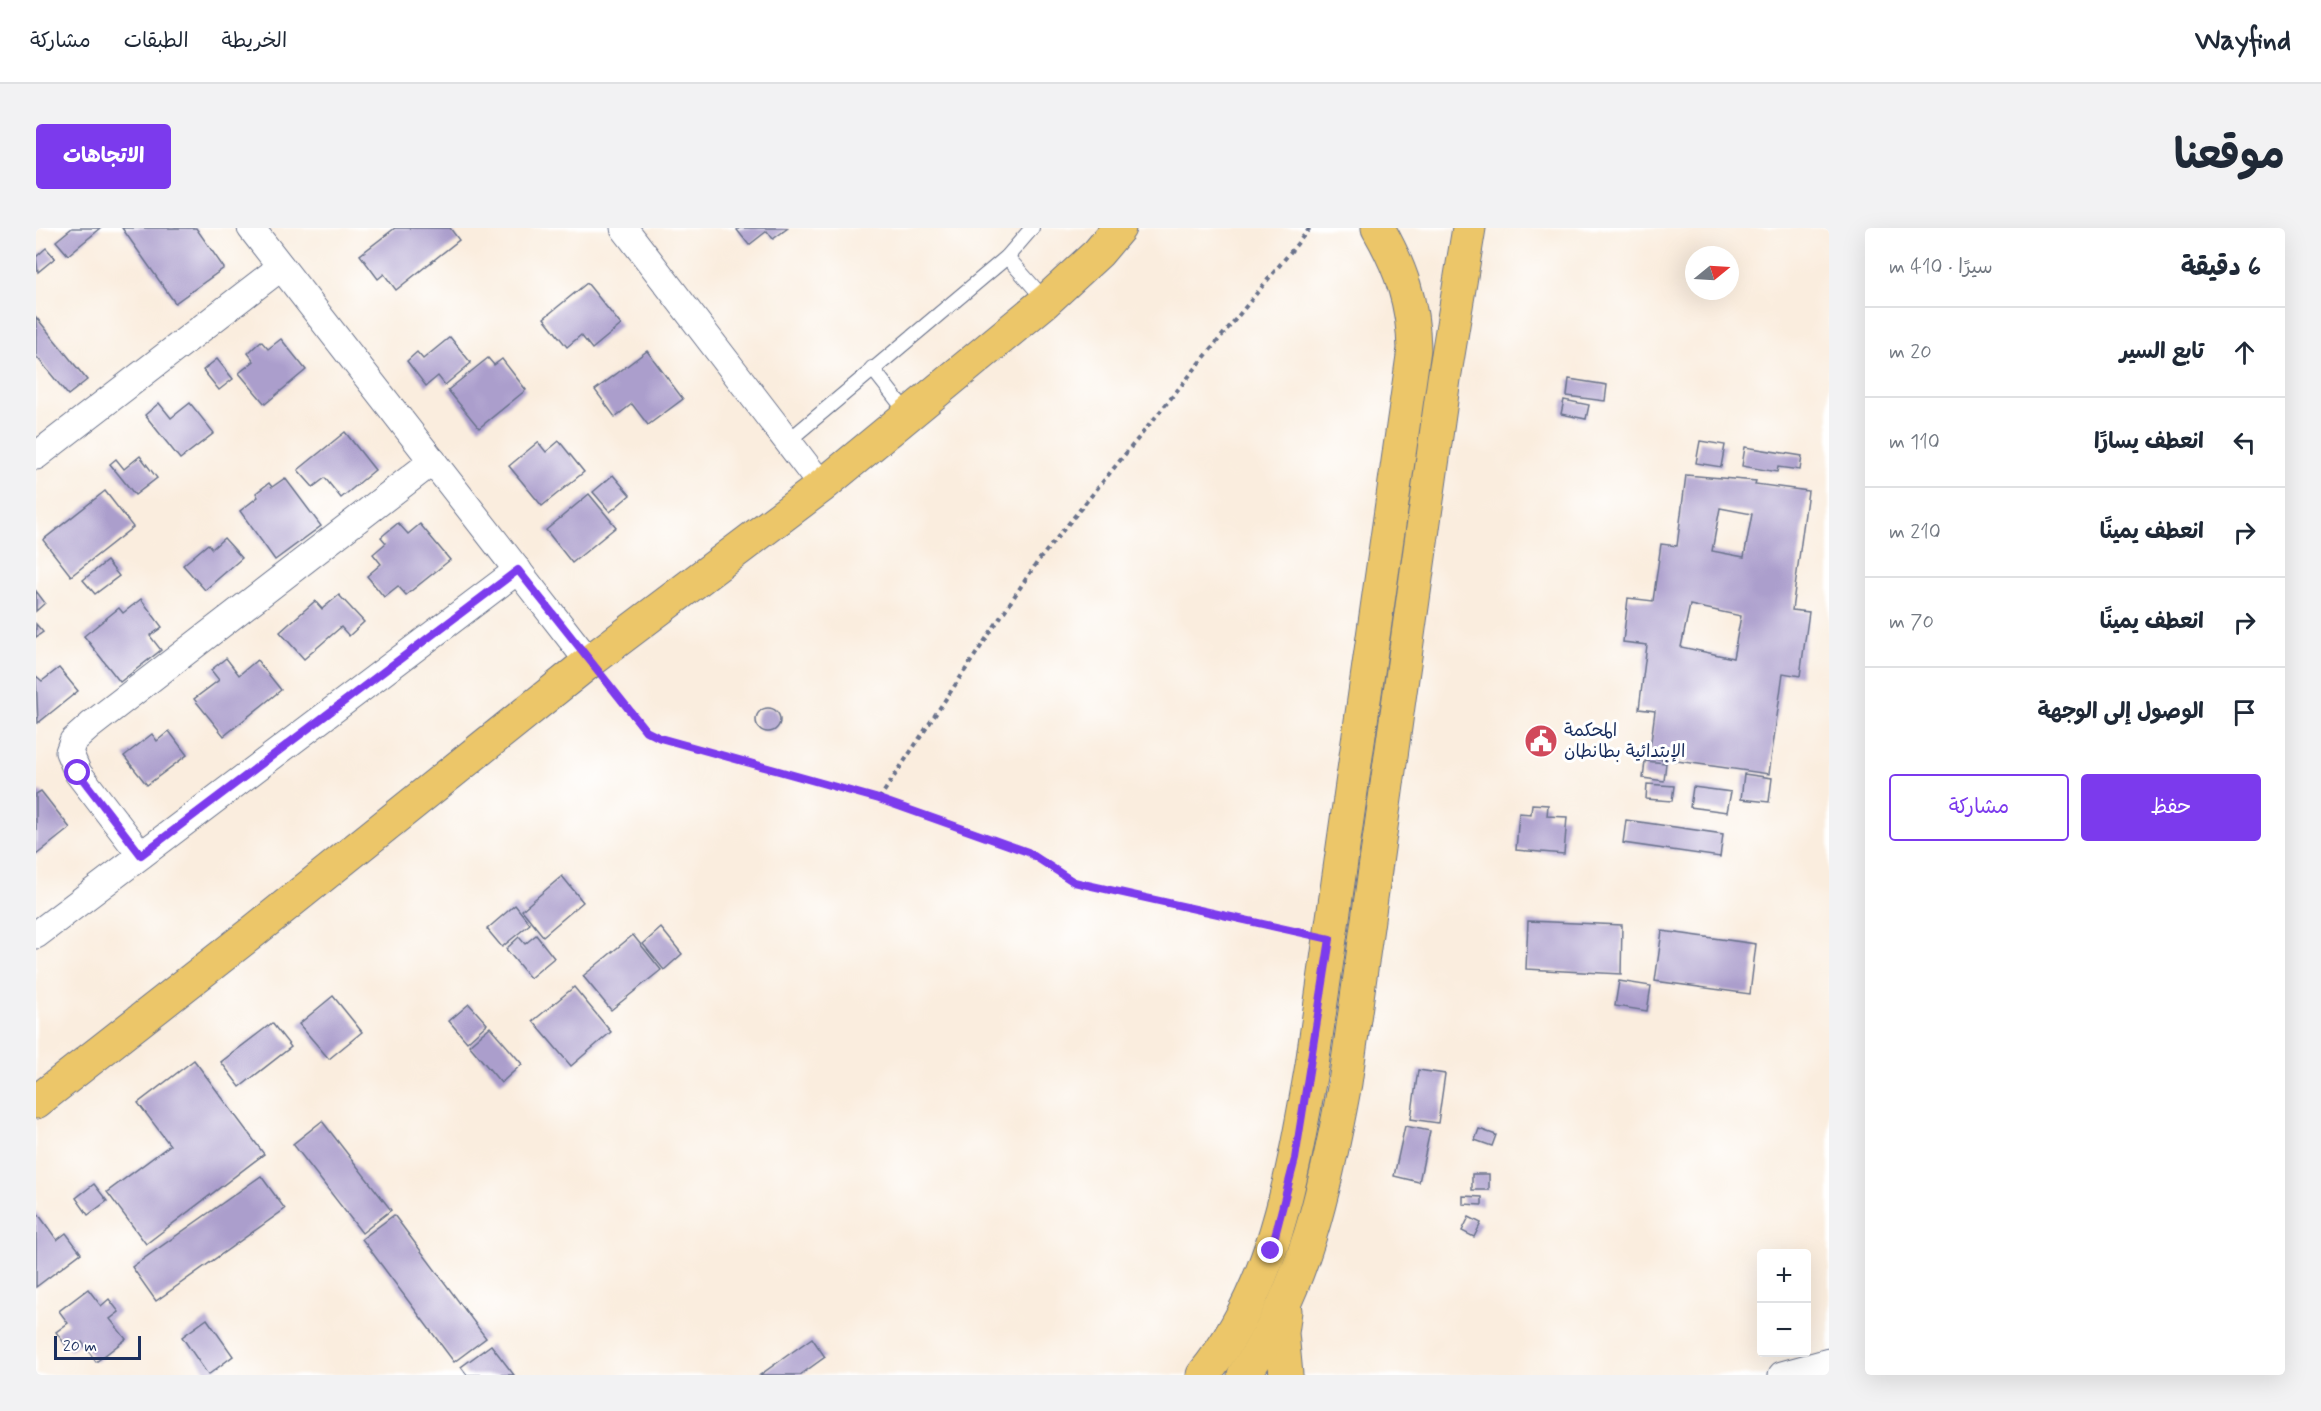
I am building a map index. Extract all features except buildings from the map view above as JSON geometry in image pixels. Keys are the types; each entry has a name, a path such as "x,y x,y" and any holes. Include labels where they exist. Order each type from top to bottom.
{"main road":[{"path":"36,1102 249,935 589,662 822,486 1046,301 1098,253 1119,228"},
{"path":"1098,253 1146,228"},
{"path":"1203,1375 1244,1312 1271,1251 1284,1209 1312,1065 1414,349 1413,315 1403,280 1378,228"},
{"path":"1244,1375 1286,1302 1318,1217 1345,1083 1442,391 1469,228"},
{"path":"1286,1302 1282,1333 1286,1375"}],"street":[{"path":"251,228 589,662"},
{"path":"624,228 822,486"},
{"path":"36,456 281,267"},
{"path":"141,855 78,773 69,752 73,741 433,461"},
{"path":"36,935 518,570"},
{"path":"1782,1375 1829,1362"}],"lane":[{"path":"788,441 1006,257 1032,228"},
{"path":"1006,257 1046,301"},
{"path":"872,368 908,414"}],"path":[{"path":"879,799 1038,561 1310,228"},
{"path":"589,662 646,731 660,738 879,799 1028,852 1074,882 1330,939"}],"place":[{"name":"المحكمة الإبتدائية بطانطان","path":"1541,741"}],"route":[{"path":"78,773 141,855 518,570 646,731 660,738 879,799 1028,852 1074,882 1330,939 1312,1065 1295,1159 1284,1209 1271,1251"}]}
